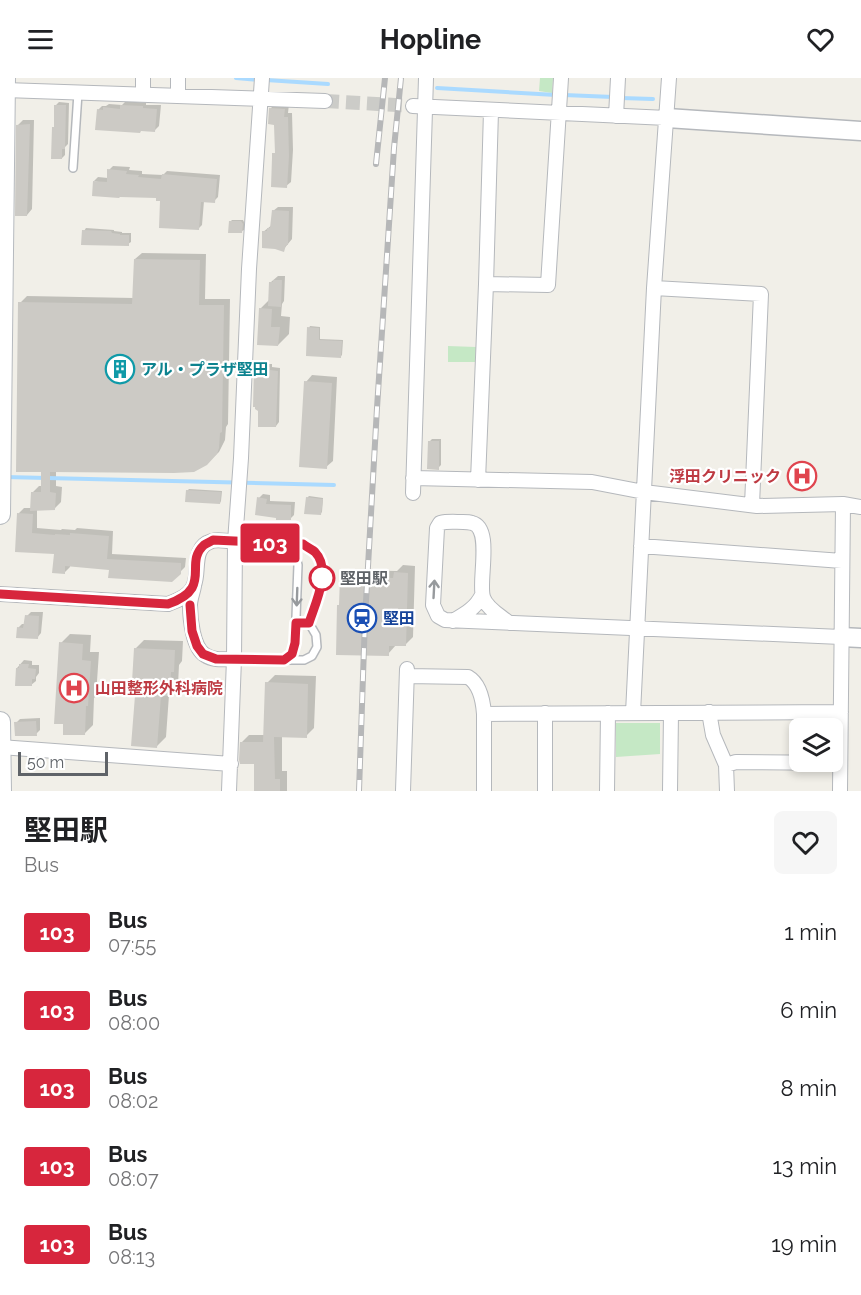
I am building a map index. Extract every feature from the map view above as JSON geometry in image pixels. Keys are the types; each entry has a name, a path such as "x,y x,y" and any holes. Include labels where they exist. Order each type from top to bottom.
{"main road":[{"path":"0,514 5,84"},
{"path":"0,722 1,791"}],"street":[{"path":"413,494 419,107 426,78"},
{"path":"486,284 548,285 561,78"},
{"path":"616,116 618,78"},
{"path":"633,713 654,288 669,78"},
{"path":"143,79 143,95"},
{"path":"5,84 78,92 143,95 178,85 262,87 325,100"},
{"path":"229,791 234,659 235,542 249,269 262,87"},
{"path":"419,107 667,118 861,131"},
{"path":"478,480 491,111"},
{"path":"654,288 761,294 752,505"},
{"path":"413,478 592,483 644,492 752,505 843,504 861,507"},
{"path":"841,718 843,504"},
{"path":"453,621 468,612 482,595 484,546 478,526 472,523 447,521 440,523 437,528 433,605 438,616 445,620 453,621 861,638"},
{"path":"192,631 190,605 197,557 203,546 213,540 235,542"},
{"path":"641,546 842,561"},
{"path":"0,594 168,604 180,600 194,585"},
{"path":"482,595 486,603 509,623"},
{"path":"168,604 183,614 203,654 216,659 234,659"},
{"path":"403,791 407,671 468,676 476,681 484,714 484,791"},
{"path":"709,712 713,735 726,765 727,791"},
{"path":"484,714 841,712"},
{"path":"545,713 545,791"},
{"path":"608,713 608,791"},
{"path":"670,791 671,713"},
{"path":"0,747 231,764"},
{"path":"726,765 736,762 789,763"},
{"path":"840,772 840,791"}],"lane":[{"path":"73,168 78,92"},
{"path":"234,659 304,660 312,656 317,647 316,636 309,623 322,578 321,563 315,552 303,544 235,542"},
{"path":"284,544 296,553 298,565 295,643 292,654 284,660"},
{"path":"296,623 309,623"}],"green space":[{"path":"540,78 553,78 552,93 539,91"},
{"path":"448,346 476,347 475,362 448,362"},
{"path":"616,723 660,723 660,754 616,757"}],"building":[{"path":"54,105 66,105 65,149 62,149 62,159 51,159"},
{"path":"120,105 157,109 155,132 95,130 97,109 103,110 103,107 120,109"},
{"path":"269,108 285,109 284,117 288,117 287,188 271,187 272,153 275,153 274,125 268,124"},
{"path":"30,124 27,216 15,216 16,125"},
{"path":"107,169 127,171 126,174 139,175 138,177 161,179 162,174 217,179 215,203 201,202 199,230 159,228 160,201 156,201 156,198 92,196 93,181 107,182"},
{"path":"272,210 289,211 288,245 284,252 262,248 262,231 270,228"},
{"path":"229,221 241,221 242,233 228,233"},
{"path":"82,230 111,231 120,235 129,235 129,246 81,245"},
{"name":"アル・プラザ堅田","path":"134,259 200,260 199,305 224,305 222,432 217,454 207,465 194,472 50,472 50,492 56,493 55,510 30,511 31,492 41,492 41,472 16,472 18,302 132,304"},
{"path":"282,280 281,307 268,306 269,282"},
{"path":"259,308 272,309 271,327 280,327 278,346 257,345"},
{"path":"307,327 319,328 319,340 342,341 341,358 306,356"},
{"path":"254,367 270,367 270,370 278,371 276,427 258,427 258,411 253,407"},
{"path":"304,381 332,383 327,469 299,467"},
{"path":"428,441 439,441 439,470 427,469"},
{"path":"186,490 221,492 220,504 185,502"},
{"path":"257,497 267,499 266,504 291,505 291,520 276,520 276,518 255,515"},
{"path":"306,497 323,499 321,515 304,514"},
{"path":"17,513 33,514 32,533 109,536 107,559 181,563 181,574 172,582 108,578 109,570 65,566 65,574 52,573 54,554 15,552"},
{"path":"394,572 408,573 406,646 389,646 389,656 336,655 340,577 393,578"},
{"path":"25,615 39,616 38,639 16,638 17,627 23,628"},
{"path":"59,642 83,644 82,660 91,661 85,735 63,735 63,724 54,724"},
{"path":"134,648 175,650 170,696 161,696 157,748 131,746 136,683 132,682"},
{"path":"19,664 29,664 28,668 36,669 32,686 15,686 16,668 19,668"},
{"path":"265,682 308,684 307,738 274,737 275,779 280,779 280,791 254,791 254,764 240,764 239,760 240,742 263,742"},
{"path":"36,721 37,736 15,736 14,722"}],"waterway":[{"path":"236,78 258,80"},
{"path":"266,80 328,84"},
{"path":"437,88 556,95"},
{"path":"564,95 613,97"},
{"path":"621,98 653,99"},
{"path":"5,477 334,485"}],"tunnel":[{"path":"325,101 413,106"}],"railway":[{"path":"376,164 385,78"},
{"path":"359,791 365,619 377,408 394,148 401,78"}],"bus line":[{"name":"103","path":"0,594 168,604 188,594 194,585 197,557 203,546 213,540 303,544 315,552 321,563 322,578 309,623 296,623 292,654 284,660 216,659 203,654 197,646 192,631 190,605"}],"place":[{"name":"アル・プラザ堅田","path":"120,369"},
{"name":"浮田クリニック","path":"802,476"},
{"name":"堅田駅","path":"322,578"},
{"name":"堅田","path":"362,618"},
{"name":"山田整形外科病院","path":"74,688"}]}
